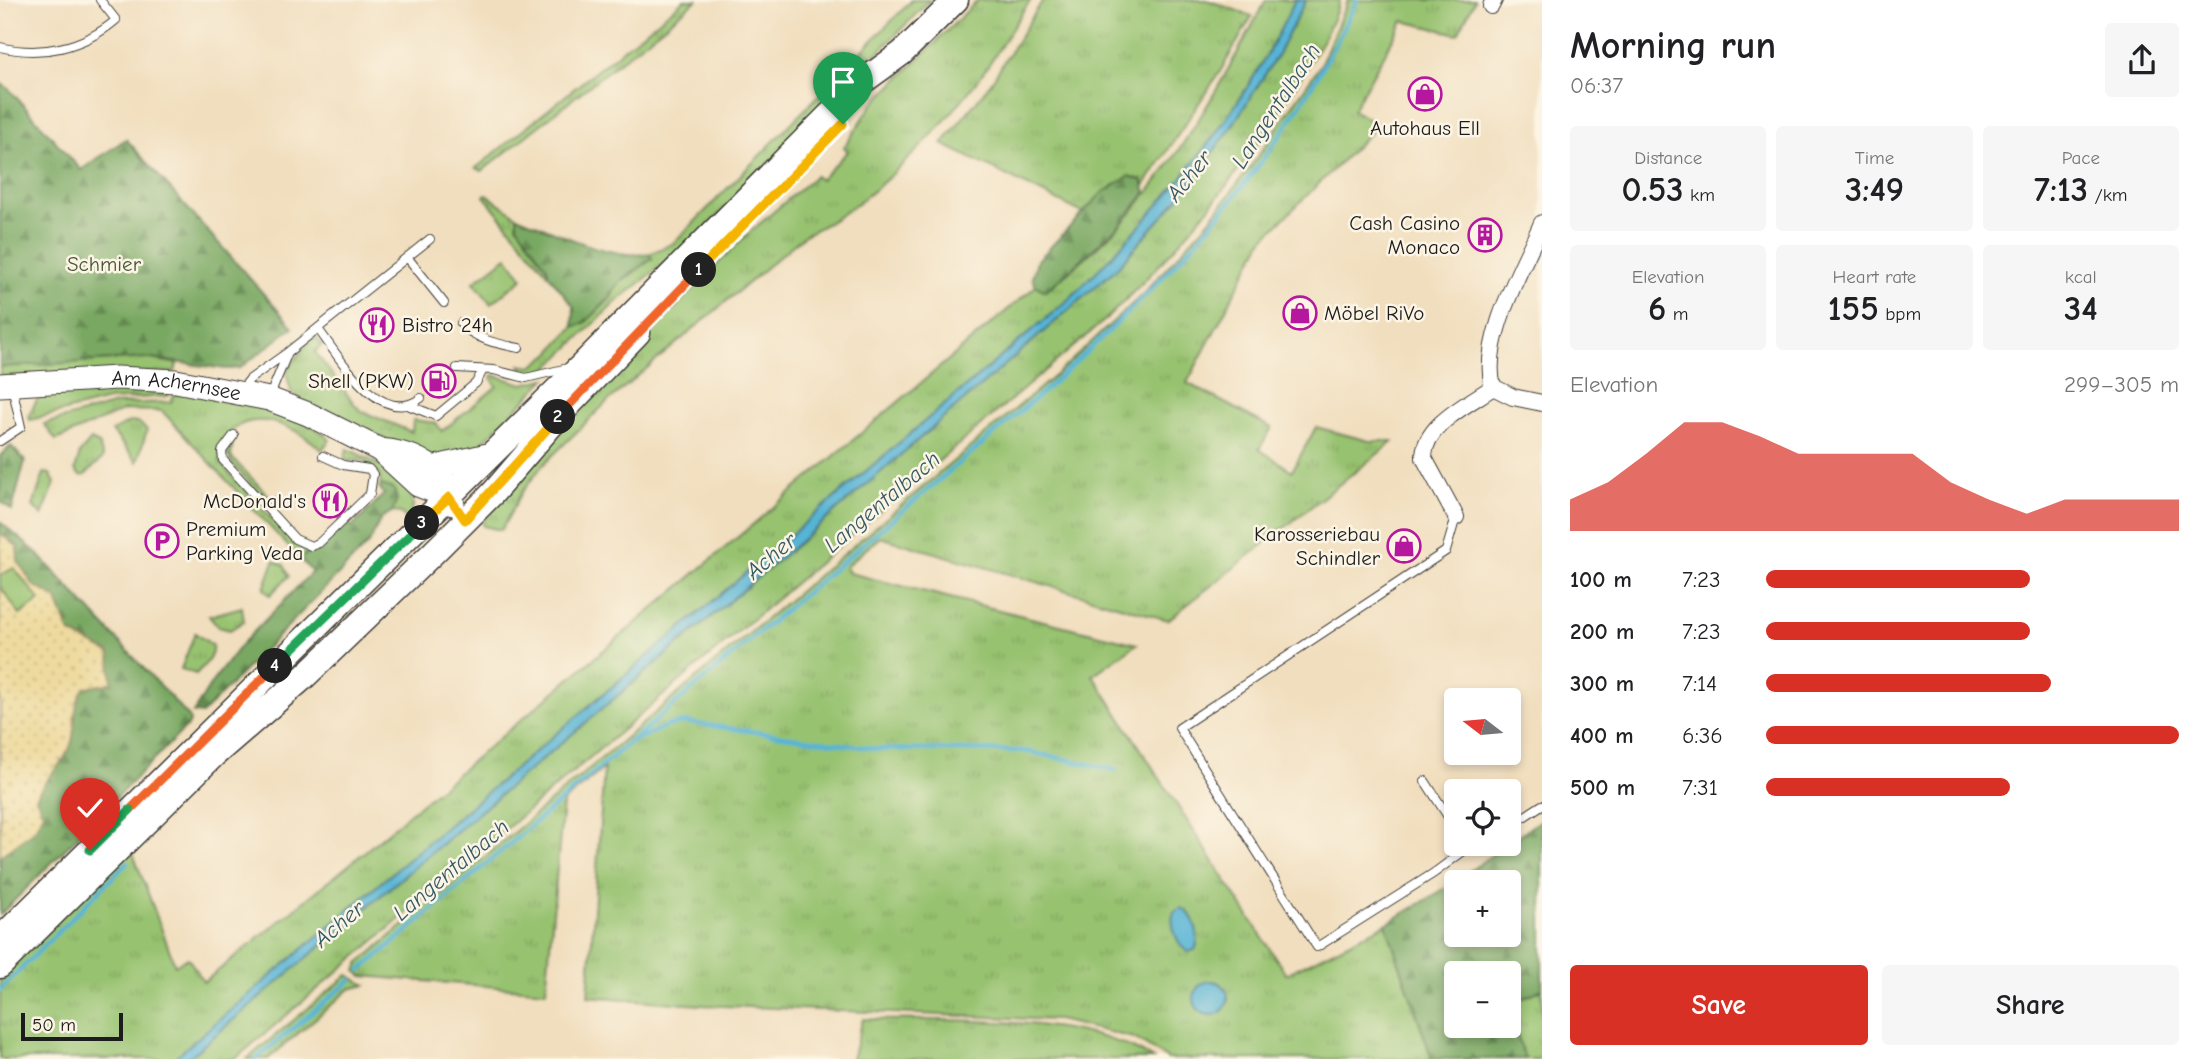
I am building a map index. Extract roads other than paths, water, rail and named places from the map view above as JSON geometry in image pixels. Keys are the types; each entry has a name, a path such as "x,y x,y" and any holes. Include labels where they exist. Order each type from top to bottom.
{"main road":[{"path":"0,939 581,366 862,82 902,53 956,0"},
{"path":"0,966 214,755 323,659 465,520 603,369 874,92 902,53"}],"street":[{"path":"1542,223 1503,313 1490,356 1489,373 1493,387 1513,397 1542,403"},
{"name":"Am Achernsee","path":"6,385 117,378 176,380 269,399 308,414 380,450"},
{"path":"1456,517 1424,458 1424,449 1435,429 1493,387"},
{"path":"380,450 418,485 449,497"},
{"path":"380,450 396,451 432,468 446,485 449,497 465,520"},
{"path":"432,468 492,454"}],"lane":[{"path":"0,47 24,53 53,50 102,32 116,20 100,0"},
{"path":"240,392 250,379 288,352 429,239"},
{"path":"407,257 444,303"},
{"path":"461,323 467,330 492,342 519,348"},
{"path":"318,328 370,394 397,406 410,406 436,416 476,383 483,370"},
{"path":"269,399 288,352"},
{"path":"457,368 494,370 526,378 581,366"},
{"path":"0,441 21,427 6,385"},
{"path":"410,406 421,398"},
{"path":"234,435 226,443 223,460 295,539 311,546 319,543 370,494 373,484 369,469 343,465 323,456"},
{"path":"1456,517 1446,551 1179,728 1317,947 1457,856"},
{"path":"1425,781 1444,810"},
{"path":"1521,819 1542,805"}],"water":[{"name":"Acher","path":"1295,0 1306,0 1278,54 1229,131 1176,201 1116,269 808,535 187,1059 173,1059 1069,299 1135,231 1196,160 1250,83"},
{"path":"1181,908 1190,915 1197,932 1195,950 1188,952 1180,944 1173,928 1174,912"},
{"path":"1211,981 1223,986 1228,998 1223,1010 1211,1015 1199,1010 1194,998 1199,986"}],"waterway":[{"name":"Langentalbach","path":"361,970 1043,392 1137,304 1221,213 1259,165 1295,113 1357,0"},
{"path":"629,743 666,726 685,722 877,749 1025,751 1116,770"},
{"path":"0,990 127,863"},
{"name":"Langentalbach","path":"256,1059 351,980"}],"place":[{"name":"Autohaus Ell","path":"1425,94"},
{"name":"Cash Casino Monaco","path":"1485,235"},
{"name":"Möbel RiVo","path":"1300,313"},
{"name":"Bistro 24h","path":"377,325"},
{"name":"Shell (PKW)","path":"439,381"},
{"name":"McDonald's","path":"330,501"},
{"name":"Premium Parking Veda","path":"162,541"},
{"name":"Karosseriebau Schindler","path":"1404,546"}],"park label":[{"name":"Schmier","path":"104,264"}]}
